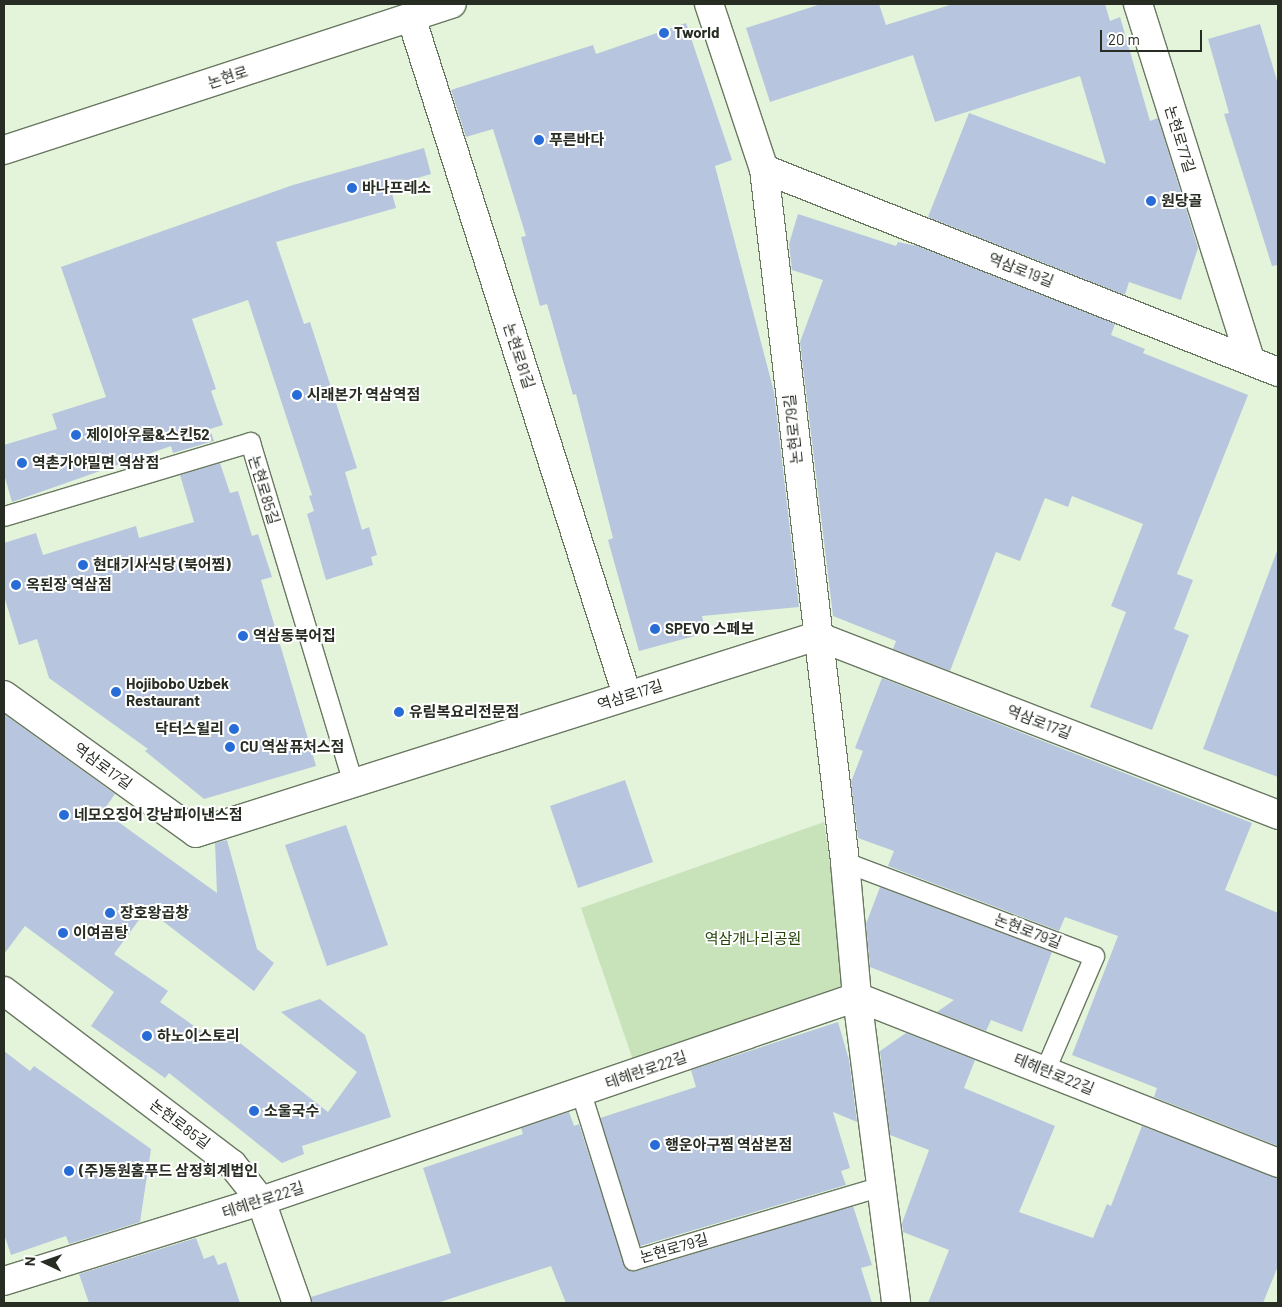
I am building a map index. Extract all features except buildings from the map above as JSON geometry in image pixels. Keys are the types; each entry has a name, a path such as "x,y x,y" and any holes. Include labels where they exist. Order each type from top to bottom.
{"street":[{"name":"논현로","path":"4,150 452,4"},
{"name":"논현로79길","path":"709,4 764,169 817,636 845,862 857,997 896,1303"},
{"name":"논현로77길","path":"1138,4 1250,360"},
{"name":"논현로81길","path":"411,17 627,695"},
{"name":"역삼로19길","path":"764,169 1278,372"},
{"name":"역삼로17길","path":"4,695 196,833 817,636 1278,815"},
{"name":"논현로85길","path":"4,990 232,1164 261,1201 297,1303"},
{"name":"테헤란로22길","path":"4,1282 261,1201 857,997 1278,1163"}],"lane":[{"name":"논현로85길","path":"4,516 250,442 353,784"},
{"name":"논현로79길","path":"845,862 1094,956 1045,1070"},
{"name":"논현로79길","path":"581,1093 634,1260 881,1186"}],"green space":[{"name":"역삼개나리공원","path":"824,822 850,998 635,1066 581,908"}],"place":[{"name":"Tworld","path":"664,33"},
{"name":"푸른바다","path":"539,140"},
{"name":"바나프레소","path":"352,188"},
{"name":"원당골","path":"1151,201"},
{"name":"시래본가 역삼역점","path":"297,395"},
{"name":"제이아우룸&스킨52","path":"76,435"},
{"name":"역촌가야밀면 역삼점","path":"22,463"},
{"name":"현대기사식당 (북어찜)","path":"83,565"},
{"name":"옥된장 역삼점","path":"16,585"},
{"name":"SPEVO 스페보","path":"655,629"},
{"name":"역삼동북어집","path":"243,636"},
{"name":"Hojibobo Uzbek Restaurant","path":"116,692"},
{"name":"유림복요리전문점","path":"399,712"},
{"name":"닥터스윌리","path":"234,729"},
{"name":"CU 역삼퓨처스점","path":"230,747"},
{"name":"네모오징어 강남파이낸스점","path":"64,815"},
{"name":"장호왕곱창","path":"110,913"},
{"name":"이여곰탕","path":"63,933"},
{"name":"하노이스토리","path":"147,1036"},
{"name":"소울국수","path":"254,1111"},
{"name":"행운아구찜 역삼본점","path":"655,1145"},
{"name":"(주)동원홈푸드 삼정회계법인","path":"69,1171"}]}
